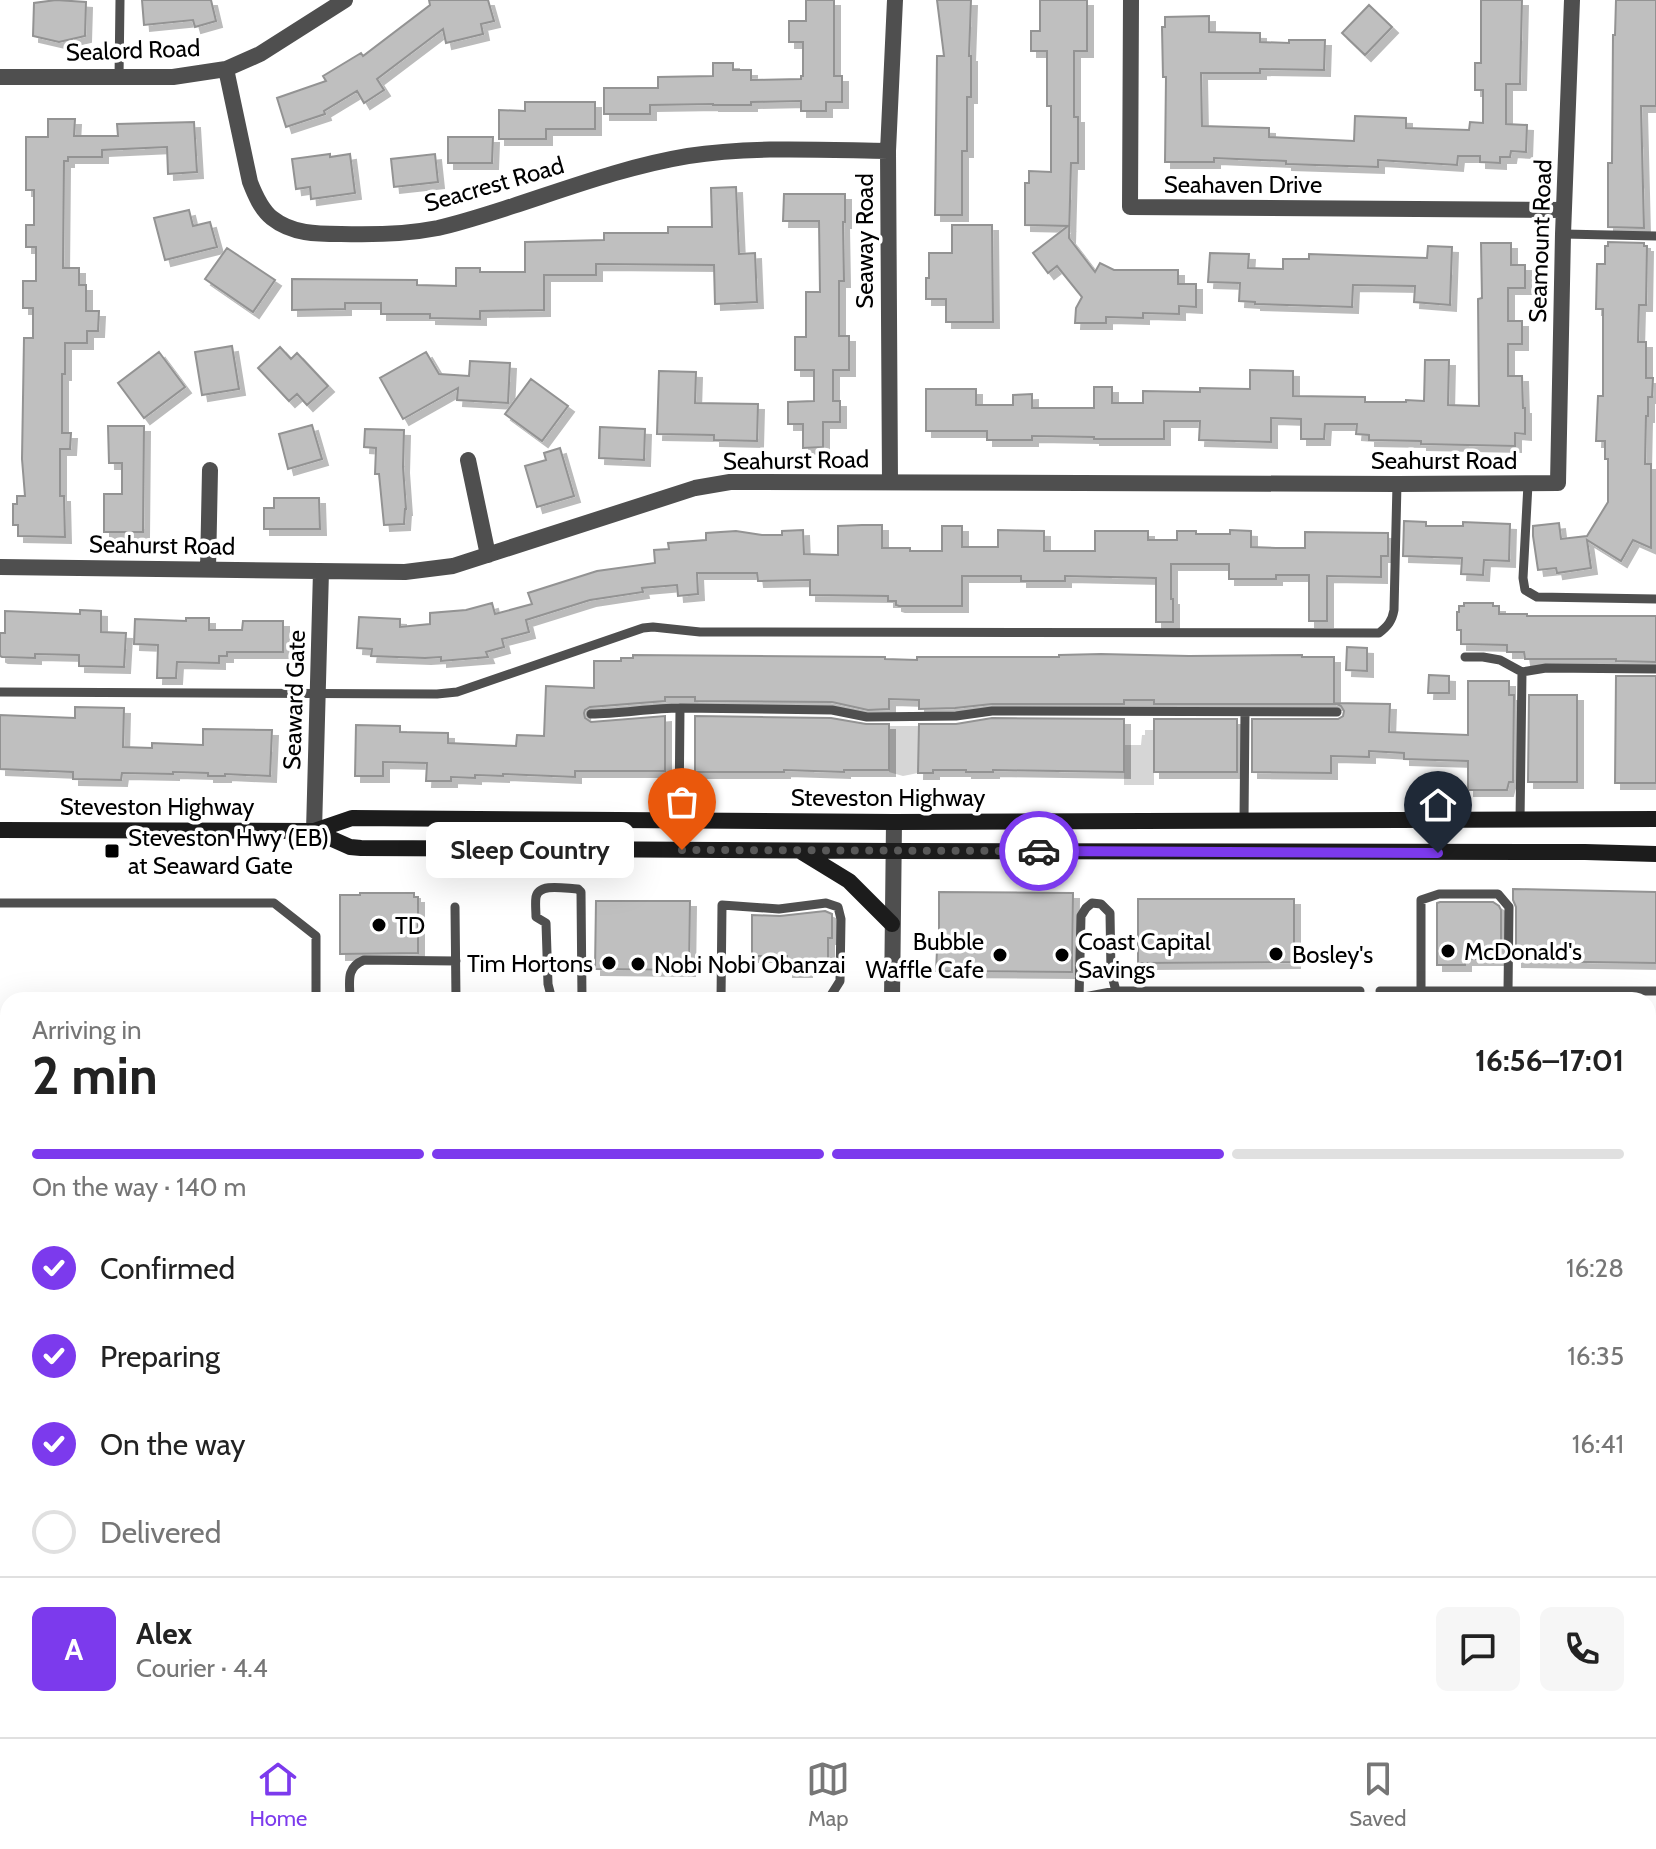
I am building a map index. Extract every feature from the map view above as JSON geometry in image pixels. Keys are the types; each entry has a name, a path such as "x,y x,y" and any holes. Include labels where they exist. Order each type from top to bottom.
{"main road":[{"name":"Steveston Highway","path":"0,830 314,831 352,818 894,822 1656,819"},
{"name":"Steveston Highway","path":"314,831 350,847 361,848 1656,854"},
{"name":"Steveston Highway","path":"1585,852 1656,842"},
{"path":"798,850 849,881 892,924"}],"street":[{"name":"Sealord Road","path":"0,77 173,77 226,69 260,54 345,0"},
{"name":"Seaway Road","path":"890,482 888,151 895,0"},
{"name":"Seahaven Drive","path":"1131,0 1130,207 1564,210"},
{"name":"Seamount Road","path":"1558,483 1572,0"},
{"name":"Seacrest Road","path":"226,69 255,194 273,219 301,232 358,234 434,229 619,172 689,156 745,151 888,151"},
{"path":"468,460 488,555"},
{"path":"208,569 210,470"},
{"name":"Seahurst Road","path":"0,567 405,572 453,566 695,488 730,482 1558,483"},
{"name":"Seaward Gate","path":"314,831 321,571"},
{"path":"892,992 894,822"}],"lane":[{"path":"119,78 120,0"},
{"path":"1563,234 1656,236"},
{"path":"0,692 437,694 457,692 653,627 716,632 1379,633 1387,627 1394,610 1397,484"},
{"path":"1528,484 1525,590 1537,597 1656,599"},
{"path":"1465,657 1490,657 1522,672 1546,668 1656,669"},
{"path":"1520,821 1522,672"},
{"path":"591,714 619,714 654,708 825,709 867,717 956,716 992,711 1337,712"},
{"path":"679,820 680,708"},
{"path":"1244,821 1245,712"},
{"path":"550,992 546,923 536,917 536,895 545,888 578,889 581,892 582,992"},
{"path":"1421,991 1421,900 1439,894 1498,894 1509,907 1508,991"},
{"path":"0,903 274,903 316,936 316,992"},
{"path":"721,992 722,905 779,909 826,903 838,907 841,919 840,981 833,992"},
{"path":"1079,992 1081,916 1092,903 1101,904 1110,913 1111,972 1116,991"},
{"path":"455,907 456,992"},
{"path":"350,992 351,970 364,960 456,961"},
{"path":"1111,992 1360,991"},
{"path":"1380,991 1540,992"}],"shaded area":[{"path":"889,726 919,726 918,773 903,776 889,772"},
{"path":"1145,730 1154,730 1154,785 1124,785 1124,745 1141,745"}],"building":[{"path":"56,0 86,2 85,36 59,42 33,36 34,3"},
{"path":"142,0 211,0 216,21 195,27 193,20 144,25"},
{"path":"429,0 488,0 494,21 481,24 483,34 446,43 443,29 377,79 384,90 364,103 357,91 324,111 325,114 286,127 277,98 326,81 323,76 361,53 363,56 430,5"},
{"path":"806,0 834,0 834,76 842,76 842,102 826,102 826,111 801,111 801,101 751,102 751,105 650,105 650,114 604,114 604,88 658,88 658,77 713,76 713,63 733,63 733,70 751,70 751,80 801,79 803,42 789,42 789,21 806,21"},
{"path":"937,0 971,0 971,97 967,97 967,151 962,151 962,215 935,215 937,56 944,56"},
{"path":"1040,0 1087,0 1087,51 1074,51 1078,163 1071,163 1069,238 1095,272 1100,263 1114,270 1178,270 1178,284 1196,284 1196,307 1179,306 1179,314 1143,313 1143,318 1106,317 1106,323 1075,323 1076,308 1082,297 1057,266 1048,273 1033,253 1068,226 1025,225 1025,183 1029,183 1029,171 1051,172 1047,51 1031,51 1031,31 1040,31"},
{"path":"1481,0 1522,0 1520,84 1506,84 1506,124 1527,125 1526,152 1511,151 1510,157 1500,157 1500,163 1480,162 1480,156 1458,156 1457,165 1378,160 1378,167 1214,158 1214,162 1165,162 1166,77 1163,77 1162,27 1165,27 1165,17 1209,16 1209,32 1260,33 1260,42 1325,40 1324,70 1260,69 1260,73 1201,73 1202,126 1269,128 1269,137 1354,141 1355,116 1406,118 1406,128 1469,130 1470,122 1483,123 1483,90 1475,90 1475,63 1481,63"},
{"path":"1616,0 1656,0 1656,106 1641,106 1644,228 1608,227"},
{"path":"1369,5 1392,27 1365,55 1342,33"},
{"path":"525,102 595,102 595,129 546,129 546,139 499,139 499,110 525,111"},
{"path":"48,119 75,119 74,136 118,136 117,124 194,122 197,172 168,174 167,147 102,150 102,157 68,157 68,161 64,161 63,268 79,268 79,285 86,285 86,311 99,311 98,331 87,331 87,343 65,343 62,433 71,433 70,449 60,449 60,496 64,496 65,537 18,536 18,525 13,525 13,504 17,504 17,496 25,496 22,459 24,338 33,338 33,308 23,308 23,281 36,281 36,247 26,247 26,225 34,225 34,190 26,190 26,137 48,137"},
{"path":"448,137 493,137 492,163 448,163"},
{"path":"330,154 330,157 350,154 355,193 311,199 310,187 296,189 292,159"},
{"path":"435,154 438,182 394,187 391,159"},
{"path":"736,187 739,254 755,253 757,302 715,304 714,265 596,264 596,275 544,275 544,310 480,311 480,319 430,318 430,314 381,314 381,303 345,303 345,309 292,310 292,279 417,280 417,285 456,286 456,268 480,268 480,272 525,272 525,242 604,240 604,233 668,233 668,227 712,227 711,188"},
{"path":"784,194 845,194 844,281 839,281 839,336 849,336 849,370 833,370 833,401 840,401 840,422 823,422 823,447 803,448 803,424 788,424 788,402 814,401 814,370 795,370 795,337 806,337 806,292 820,292 819,221 783,221"},
{"path":"189,210 193,226 210,222 217,247 165,260 154,218"},
{"path":"952,225 992,225 993,322 946,322 946,299 926,299 929,253 952,253"},
{"path":"1608,242 1644,243 1647,246 1646,305 1639,305 1638,342 1646,342 1646,378 1653,378 1652,397 1648,397 1646,416 1645,464 1651,464 1651,548 1633,540 1621,561 1587,540 1591,568 1557,573 1556,568 1538,570 1533,526 1559,523 1561,539 1587,536 1608,502 1605,441 1596,441 1598,396 1603,396 1603,309 1596,309 1597,264 1605,264 1605,246"},
{"path":"1481,243 1511,243 1511,265 1525,265 1525,288 1508,288 1508,321 1522,321 1522,344 1508,344 1508,376 1522,376 1525,408 1525,434 1515,433 1515,446 1369,440 1369,435 1356,434 1357,424 1325,424 1324,439 1301,439 1301,419 1271,418 1271,442 1199,440 1200,421 1164,421 1164,439 1032,436 1032,440 987,440 987,431 926,431 926,389 976,389 976,405 1013,405 1013,395 1032,394 1032,408 1094,408 1094,387 1112,387 1112,403 1143,403 1143,391 1250,389 1250,370 1293,371 1293,396 1365,397 1365,402 1424,401 1425,360 1449,360 1448,405 1479,406"},
{"path":"1428,246 1452,247 1450,305 1414,302 1415,286 1353,285 1352,307 1255,304 1239,301 1240,283 1208,282 1210,253 1249,254 1248,268 1283,269 1283,259 1309,259 1309,254 1427,258"},
{"path":"227,248 275,280 253,312 205,279"},
{"path":"232,346 239,389 202,395 195,352"},
{"path":"280,347 291,359 297,353 328,386 307,405 297,394 289,401 258,368"},
{"path":"159,352 185,387 144,418 118,383"},
{"path":"426,352 439,374 469,376 470,361 510,363 508,403 457,400 458,388 403,419 380,378"},
{"path":"659,371 696,372 695,403 758,404 757,441 714,440 714,435 657,434"},
{"path":"531,379 568,406 542,441 505,414"},
{"path":"312,425 322,459 288,469 279,434"},
{"path":"108,426 144,426 143,532 104,532 104,494 122,494 122,463 109,463"},
{"path":"600,427 645,429 644,460 599,458"},
{"path":"365,429 404,430 404,524 384,525 379,474 375,474 376,448 364,447"},
{"path":"560,448 574,496 537,507 525,466 546,460 544,453"},
{"path":"274,498 319,498 320,529 264,529 264,508 274,508"},
{"path":"1404,521 1426,522 1426,526 1463,526 1463,522 1510,524 1509,561 1484,560 1483,575 1461,574 1462,558 1403,556"},
{"path":"882,525 882,548 910,548 910,551 942,551 942,526 962,526 962,547 998,547 998,530 1044,531 1044,551 1095,551 1095,531 1148,531 1148,540 1177,540 1177,531 1230,534 1230,530 1251,531 1251,547 1276,548 1305,548 1305,532 1388,533 1388,556 1381,556 1381,577 1327,576 1327,621 1309,621 1309,575 1229,579 1229,564 1171,564 1173,622 1156,622 1156,578 1065,576 1065,581 1021,581 1021,576 962,576 962,606 899,606 896,601 888,601 888,596 810,595 810,580 758,581 757,573 697,573 698,594 678,596 677,585 642,588 643,592 590,600 526,620 529,632 502,639 504,647 486,652 488,657 441,661 441,657 371,656 372,649 357,648 359,617 400,619 400,627 430,624 430,613 466,610 492,603 495,614 532,604 528,593 597,571 655,563 654,550 669,549 668,543 706,540 706,533 736,531 782,535 782,531 803,530 804,554 838,555 838,526"},
{"path":"1464,603 1493,603 1493,606 1499,606 1499,614 1527,616 1656,616 1656,662 1525,659 1524,652 1507,652 1507,645 1461,644 1457,612"},
{"path":"80,610 101,611 101,632 126,633 124,667 79,666 79,655 35,654 35,658 0,656 0,633 5,633 5,611 80,614"},
{"path":"186,618 209,618 209,630 242,630 243,621 283,621 283,652 227,652 227,656 219,656 219,663 177,662 176,678 157,678 158,645 134,644 135,619 186,621"},
{"path":"1347,647 1367,648 1367,671 1346,670"},
{"path":"1101,654 1334,657 1334,703 1390,704 1389,732 1468,735 1468,681 1509,681 1509,695 1514,695 1513,782 1509,782 1507,790 1468,790 1468,761 1404,759 1404,753 1369,751 1369,757 1331,756 1331,773 1252,772 1252,719 1338,719 1344,711 1337,704 1154,704 1154,700 1124,700 1124,704 992,704 919,709 919,700 889,699 889,709 868,710 832,702 695,701 695,697 665,697 665,701 590,707 585,710 585,718 591,722 665,716 665,771 575,771 575,777 475,775 475,778 451,777 451,781 426,781 427,763 383,762 383,776 355,776 356,725 400,726 400,732 448,733 448,743 516,746 517,735 544,736 546,686 594,688 594,661 621,661 621,658 633,658 633,655 885,657 917,660 917,657"},
{"path":"1429,675 1449,676 1449,693 1428,693"},
{"path":"1616,676 1656,676 1656,783 1615,783"},
{"path":"1529,695 1577,695 1577,782 1528,782"},
{"path":"75,707 124,708 123,747 152,748 152,743 203,745 203,729 272,730 270,776 208,776 208,773 173,772 122,773 121,780 73,779 73,772 0,769 0,715 75,718"},
{"path":"695,716 831,718 889,724 889,770 695,772"},
{"path":"992,718 1124,719 1124,772 933,770 933,773 918,773 919,724 956,724"},
{"path":"1154,719 1237,719 1237,772 1154,772"},
{"path":"1513,889 1656,892 1656,963 1516,961"},
{"path":"939,892 1073,893 1072,972 936,971"},
{"name":"TD","path":"414,893 414,897 418,897 418,953 340,954 340,895"},
{"path":"1138,899 1294,899 1294,962 1138,963"},
{"path":"596,901 690,901 689,970 595,969"},
{"path":"1493,902 1499,906 1501,959 1465,959 1465,965 1437,965 1437,903"},
{"path":"825,911 832,914 828,964 806,964 806,971 787,971 787,956 752,956 752,915 780,916"}],"way so far":[{"path":"682,850 1039,851"}],"place":[{"name":"Sleep Country","path":"682,850"},
{"name":"Steveston Hwy (EB) at Seaward Gate","path":"112,851"},
{"name":"TD","path":"379,925"},
{"name":"McDonald's","path":"1448,951"},
{"name":"Bosley's","path":"1276,954"},
{"name":"Bubble Waffle Cafe","path":"1000,955"},
{"name":"Coast Capital Savings","path":"1062,955"},
{"name":"Tim Hortons","path":"609,963"},
{"name":"Nobi Nobi Obanzai","path":"638,964"}],"route":[{"path":"1039,851 1438,853"}]}
